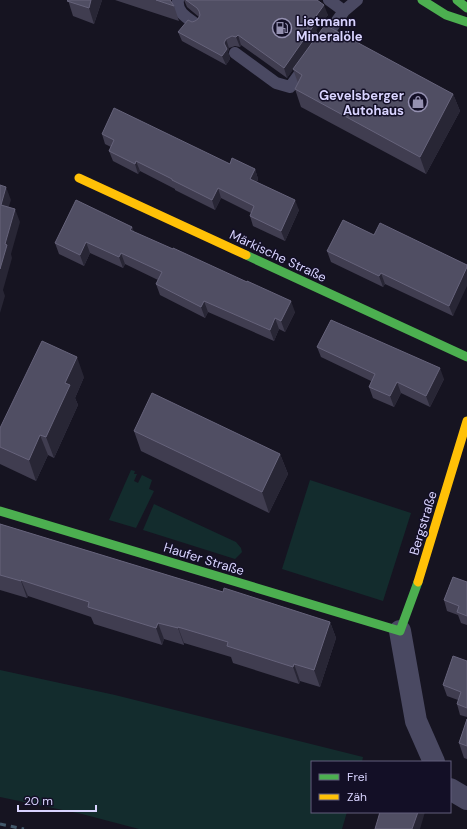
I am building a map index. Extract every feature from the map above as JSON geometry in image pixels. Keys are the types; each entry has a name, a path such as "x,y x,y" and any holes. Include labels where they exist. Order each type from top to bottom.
{"street":[{"path":"422,0 446,14 467,22"},
{"path":"457,0 467,8"},
{"name":"Märkische Straße","path":"79,178 467,357"},
{"name":"Bergstraße","path":"400,631 434,532 467,421"},
{"name":"Haufer Straße","path":"0,511 400,631"},
{"path":"400,631 416,721 434,761"},
{"path":"451,790 467,799"}],"lane":[{"path":"178,0 177,3 182,15 196,24"},
{"path":"329,0 344,11"},
{"path":"235,53 276,83 290,87 344,11 357,0"}],"green space":[{"path":"131,470 135,471 134,474 137,474 134,481 138,483 142,475 152,480 149,489 154,491 136,528 109,520"},
{"path":"310,480 411,513 383,601 282,569"},
{"path":"154,504 236,542 241,548 242,552 235,559 143,530"},
{"path":"0,670 115,695 363,757 362,761 311,761 311,813 347,813 342,829 139,829 82,814 0,797"}],"building":[{"path":"91,0 89,8 67,1"},
{"path":"156,0 170,0 174,6"},
{"path":"186,0 317,0 324,5 311,23 314,25 284,68 238,35 236,37 232,36 226,39 224,43 227,49 222,56 178,32 188,20 192,22 195,21 200,15 197,8"},
{"path":"325,25 453,94 420,157 295,89 302,75 293,69"},
{"path":"114,108 230,164 232,158 255,169 250,179 295,200 281,231 250,216 254,206 218,188 212,200 136,161 135,164 109,151 114,140 102,134"},
{"path":"0,185 6,187 1,205 15,209 5,244 7,245 0,269"},
{"path":"76,200 132,227 130,230 291,301 281,321 275,318 270,330 204,301 201,307 156,284 162,272 121,253 119,257 86,242 80,255 55,243"},
{"path":"343,220 374,235 380,223 467,265 449,306 381,273 379,276 327,251"},
{"path":"331,320 440,368 426,396 397,382 390,396 369,387 375,374 317,347"},
{"path":"42,341 77,357 65,383 70,385 46,437 40,435 29,460 0,447 0,428"},
{"path":"152,393 280,454 262,492 134,431"},
{"path":"0,524 223,592 224,588 330,622 314,670 294,664 293,667 227,646 228,642 178,627 158,623 156,628 88,607 89,602 21,580 0,575"},
{"path":"453,577 467,582 467,616 457,612 459,606 444,600"},
{"path":"453,656 467,661 467,708 457,704 461,692 443,685"},
{"path":"467,719 467,746 459,743"},
{"path":"380,813 418,813 412,829 375,829"}],"railway":[{"path":"0,824 24,829"}],"traffic: fast":[{"path":"422,0 446,15 467,22"},
{"path":"457,0 467,8"},
{"path":"246,255 467,357"},
{"path":"0,511 400,631 418,582"}],"traffic: slow":[{"path":"79,178 246,255"},
{"path":"418,582 467,421"}],"place":[{"name":"Lietmann Mineralöle","path":"282,28"},
{"name":"Gevelsberger Autohaus","path":"418,102"}]}
